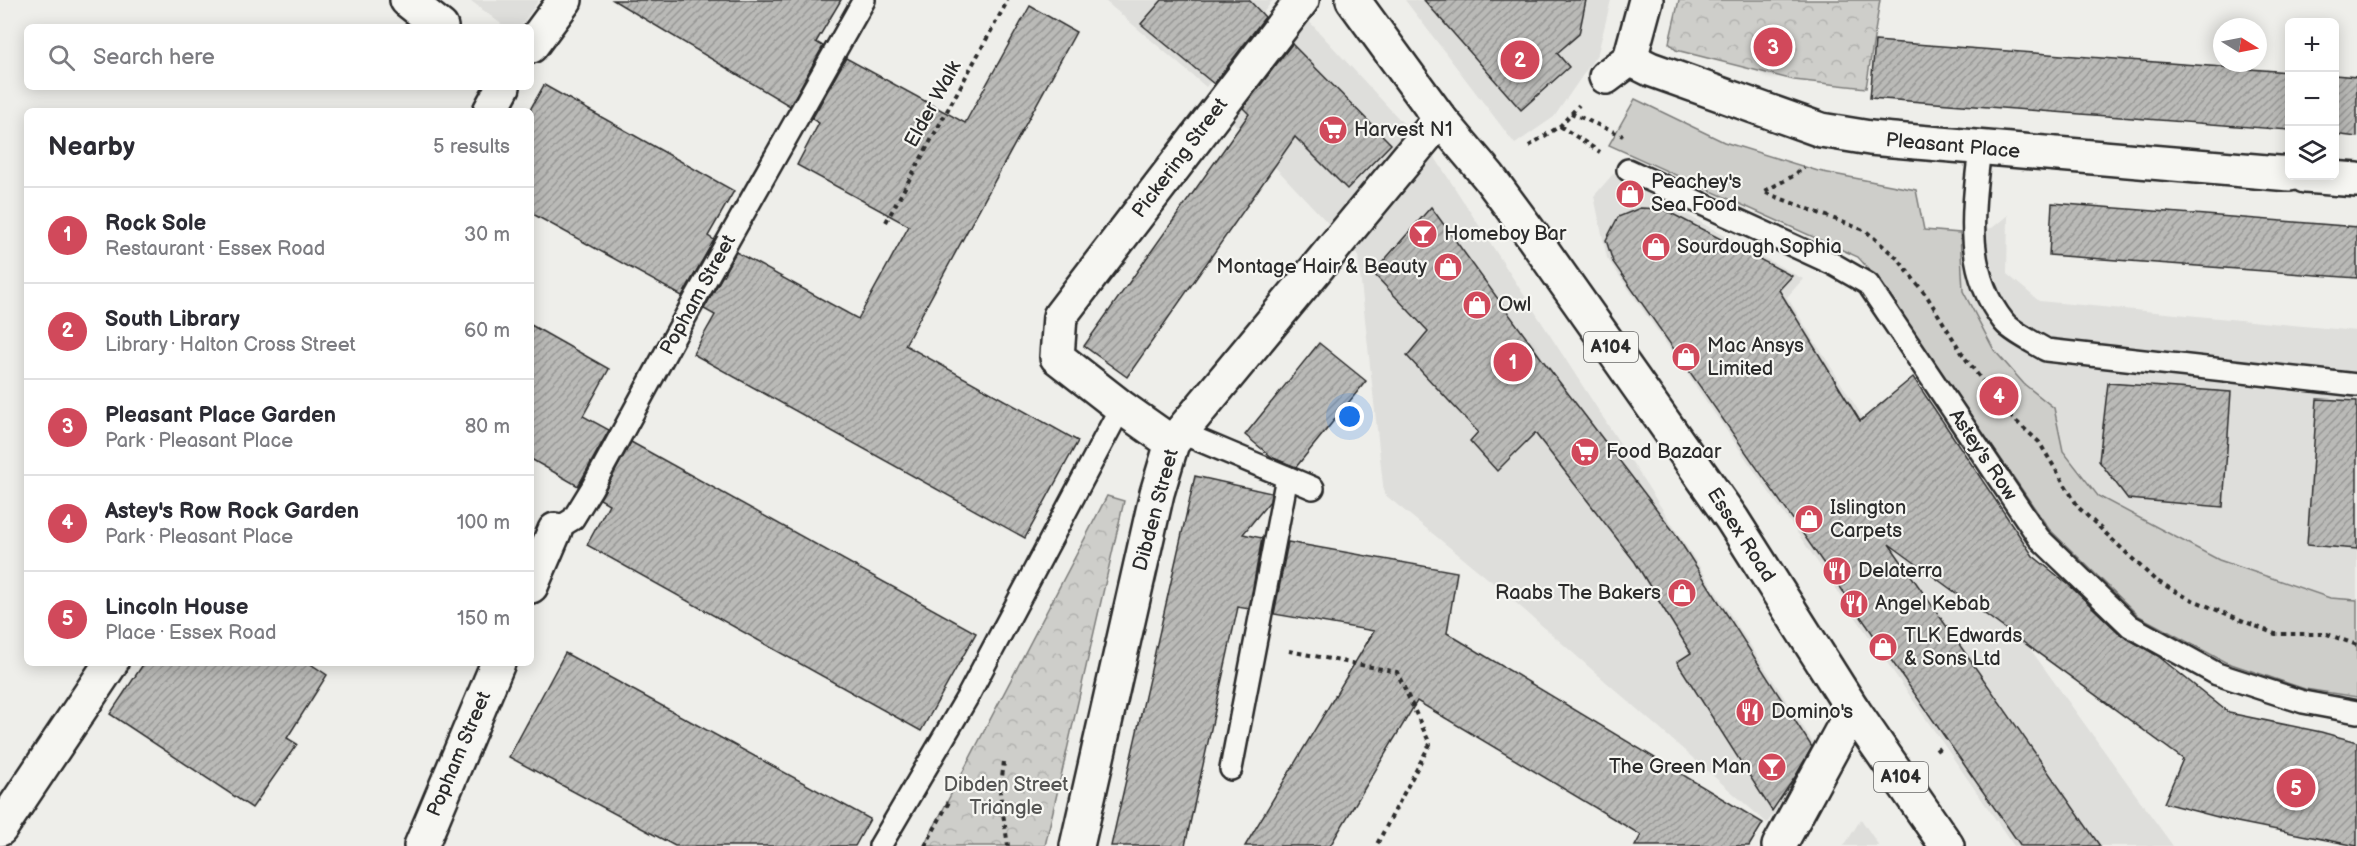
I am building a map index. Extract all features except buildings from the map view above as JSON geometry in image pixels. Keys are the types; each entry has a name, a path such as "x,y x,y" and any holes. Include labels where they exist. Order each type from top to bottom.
{"street":[{"path":"407,0 437,24"},
{"path":"534,42 564,0"},
{"name":"Pickering Street","path":"1121,407 1057,357 1059,316 1302,0"},
{"name":"Essex Road","path":"1353,0 1440,119 1489,177 1531,234 1732,519 1853,710 1947,846"},
{"name":"Pleasant Place","path":"1646,0 1618,68 1650,69 1821,130 1870,138 2285,174"},
{"path":"492,108 501,90"},
{"name":"Dibden Street","path":"1077,846 1157,493 1177,438 1440,119"},
{"path":"2339,179 2357,180"},
{"path":"1121,407 1177,438"},
{"name":"Popham Street","path":"534,579 555,530"},
{"path":"0,829 109,666"},
{"name":"Popham Street","path":"421,846 497,666"},
{"path":"1779,846 1853,710"}],"lane":[{"name":"Popham Street","path":"555,530 573,519 592,488 695,299 864,0"},
{"path":"1980,148 1972,232 1976,262 1984,289 2005,324 2038,345 2046,350 2357,385"},
{"name":"Astey's Row","path":"1628,170 1833,264 1868,284 2039,538 2130,626 2217,674 2303,702 2357,712"},
{"path":"880,846 968,696 1121,407"},
{"path":"1177,438 1313,488"},
{"path":"1231,769 1287,477"}],"path":[{"name":"Elder Walk","path":"886,222 1008,0"},
{"path":"1529,146 1560,126 1571,113"},
{"path":"1560,126 1628,170"},
{"path":"1764,192 1793,176 1806,165"},
{"path":"1255,644 1397,672 1430,744 1376,846"},
{"path":"1936,751 1942,746"},
{"path":"1004,762 1000,793 1008,846"}],"shaded area":[{"path":"470,0 539,0 522,24 501,24"},
{"path":"1104,0 1273,0 1206,87"},
{"path":"1405,0 1611,0 1598,53 1554,117 1515,144"},
{"path":"1306,18 1436,159 1818,750 1767,823 1491,581 1384,494 1358,255 1228,117"},
{"path":"1613,174 1803,279 1787,297 1863,418 2173,846 2014,846 1607,258 1594,196"},
{"path":"2008,215 2007,274 2039,301 2357,331 2357,600 2331,598 2219,560 2098,496 2063,451 2054,408 2024,384 1994,350 1963,291 1960,233 1992,228"},
{"path":"1861,819 1879,846 1844,846"}],"green space":[{"path":"1679,0 1880,0 1866,88 1794,80 1676,50 1669,43"},
{"path":"1635,99 1724,142 1818,171 1916,190 1924,230 1960,233 1963,291 1994,350 2024,384 2054,408 2063,451 2098,496 2219,560 2330,598 2357,600 2357,697 2305,689 2225,662 2139,616 2049,529 1879,281 1858,257 1609,145"},
{"name":"Dibden Street Triangle","path":"1107,496 1124,501 1045,846 924,846"}],"place":[{"name":"Pleasant Place Garden","path":"1773,47"},
{"name":"South Library","path":"1520,60"},
{"name":"Harvest N1","path":"1333,130"},
{"name":"Peachey's Sea Food","path":"1630,194"},
{"name":"Homeboy Bar","path":"1423,234"},
{"name":"Sourdough Sophia","path":"1656,247"},
{"name":"Montage Hair & Beauty","path":"1448,267"},
{"name":"Owl","path":"1477,305"},
{"name":"Mac Ansys Limited","path":"1686,357"},
{"name":"Rock Sole","path":"1513,362"},
{"name":"Astey's Row Rock Garden","path":"1999,396"},
{"name":"Food Bazaar","path":"1585,452"},
{"name":"Islington Carpets","path":"1809,519"},
{"name":"Delaterra","path":"1837,571"},
{"name":"Raabs The Bakers","path":"1682,593"},
{"name":"Angel Kebab","path":"1854,604"},
{"name":"TLK Edwards & Sons Ltd","path":"1883,647"},
{"name":"Domino's","path":"1750,712"},
{"name":"The Green Man","path":"1772,767"},
{"name":"Lincoln House","path":"2296,788"}]}
